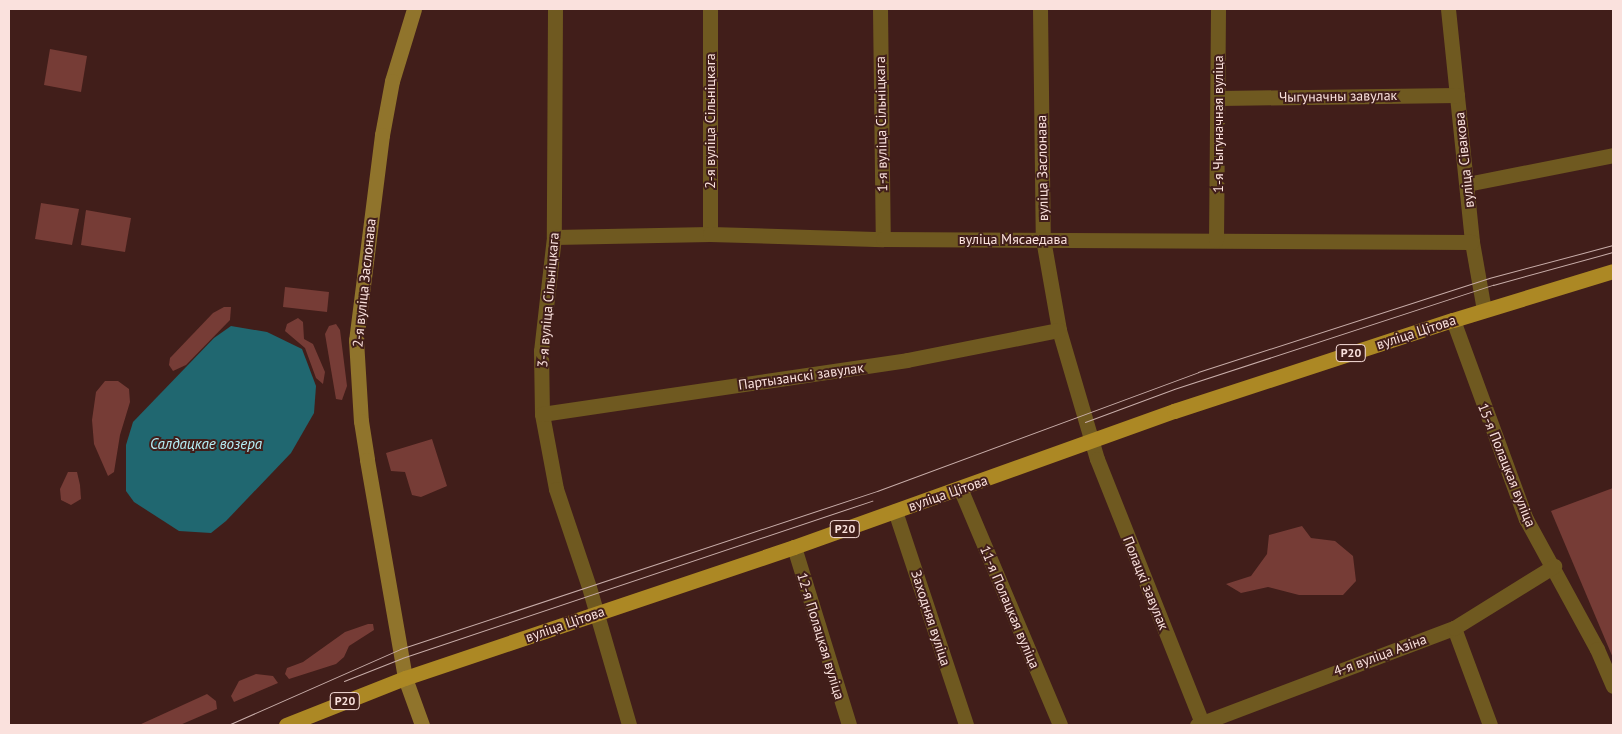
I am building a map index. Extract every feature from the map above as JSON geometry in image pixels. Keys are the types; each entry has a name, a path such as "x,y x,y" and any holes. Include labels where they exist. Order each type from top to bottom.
{"main road":[{"name":"2-я вуліца Заслонава","path":"414,9 392,81 382,134 356,340 362,431 406,678 422,725"},
{"name":"вуліца Цітова","path":"286,725 406,678 794,547 1091,442 1453,320 1613,271"}],"street":[{"name":"3-я вуліца Сільніцкага","path":"555,9 554,237 541,351 542,414 556,489 597,612 629,725"},
{"name":"2-я вуліца Сільніцкага","path":"710,9 710,234"},
{"name":"1-я вуліца Сільніцкага","path":"880,9 882,239"},
{"name":"вуліца Заслонава","path":"1040,9 1042,240 1059,330 1091,442"},
{"name":"1-я Чыгуначная вуліца","path":"1216,240 1220,98 1218,9"},
{"name":"вуліца Сівакова","path":"1448,9 1472,242 1484,310"},
{"name":"Чыгуначны завулак","path":"1220,98 1457,94"},
{"path":"1467,184 1613,155"},
{"name":"вуліца Мясаедава","path":"554,237 710,234 882,239 1472,242"},
{"name":"15-я Полацкая вуліца","path":"1453,320 1511,483 1526,519 1554,566 1613,686"},
{"name":"Партызанскі завулак","path":"542,414 908,360 1059,330"},
{"name":"Полацкі завулак","path":"1091,442 1200,724"},
{"name":"11-я Полацкая вуліца","path":"960,488 1060,725"},
{"name":"Заходняя вуліца","path":"895,511 966,725"},
{"name":"12-я Полацкая вуліца","path":"794,547 849,725"},
{"name":"4-я вуліца Азіна","path":"1200,724 1454,628 1554,566"},
{"path":"1454,628 1490,725"}],"shaded area":[{"path":"50,49 87,56 81,92 44,85"},
{"path":"41,203 79,209 72,245 35,239"},
{"path":"86,210 131,218 125,252 81,245"},
{"path":"285,287 329,292 327,312 283,307"},
{"path":"224,307 231,307 230,320 186,365 173,371 169,365 170,358 213,313"},
{"path":"298,318 303,322 304,339 313,344 325,372 323,384 316,378 305,348 285,331 287,324"},
{"path":"336,324 340,330 347,386 342,400 336,399 325,334 329,326"},
{"path":"105,381 118,381 129,389 130,402 120,435 114,472 108,476 94,444 92,420 96,392"},
{"path":"432,439 447,486 421,497 412,495 405,472 391,471 386,453"},
{"path":"68,472 77,472 80,485 81,499 71,505 61,500 60,489"},
{"path":"1613,488 1613,658 1551,511"},
{"path":"1302,526 1311,538 1335,541 1353,556 1356,581 1343,595 1299,595 1268,587 1241,593 1226,584 1251,576 1267,554 1269,535"},
{"path":"373,624 374,630 349,646 344,657 336,664 289,679 285,674 287,668 303,662 345,632"},
{"path":"256,674 273,676 278,683 234,702 231,696 239,681"},
{"path":"207,694 216,701 217,709 180,725 139,725"}],"water":[{"name":"Салдацкае возера","path":"231,326 267,332 302,349 316,386 314,413 291,453 226,521 211,533 179,531 134,502 126,491 126,445 133,422 214,338"}],"tram line":[{"path":"228,725 400,649 877,491 1198,372 1489,278 1613,245"},
{"path":"1085,422 1174,389 1493,285 1613,252"},
{"path":"344,681 402,658 872,501"}]}
